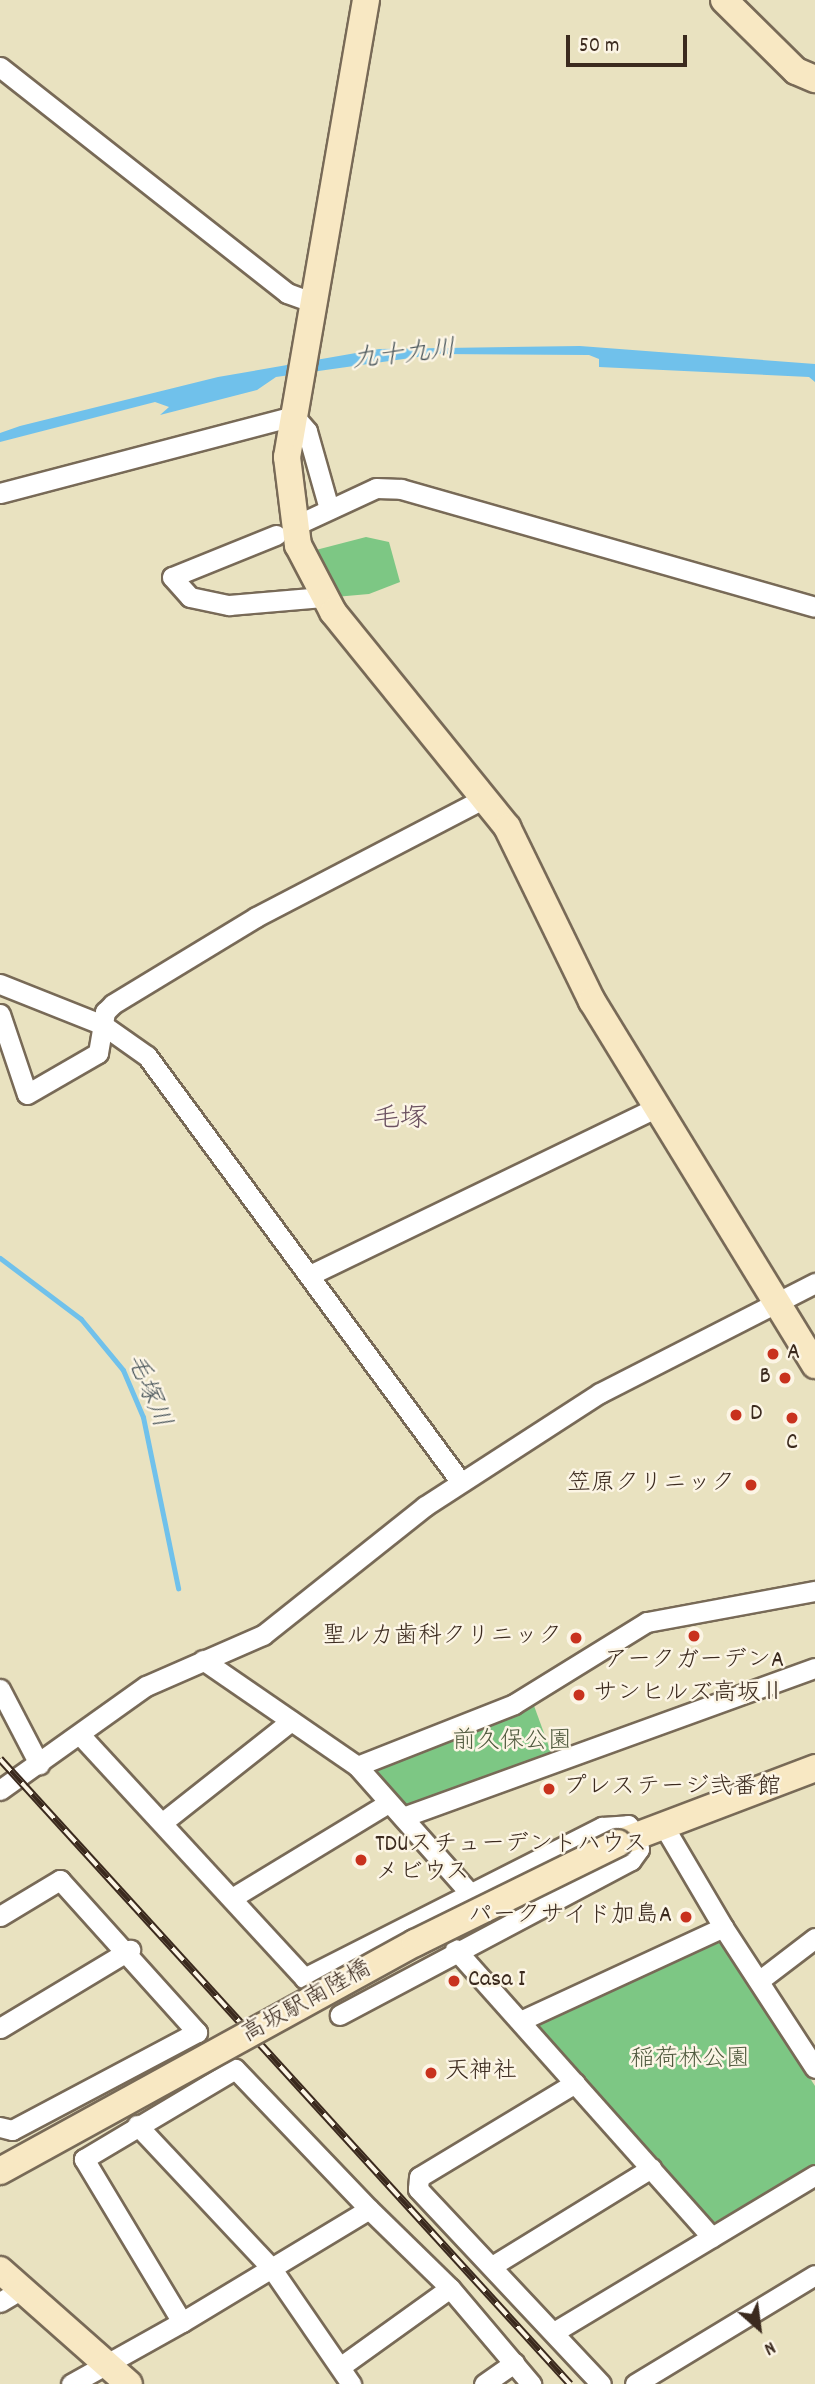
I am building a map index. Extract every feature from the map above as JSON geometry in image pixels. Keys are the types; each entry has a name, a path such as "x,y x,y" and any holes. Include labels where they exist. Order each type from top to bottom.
{"street":[{"path":"366,0 295,412 286,479 291,523 323,597 485,798 532,873 592,1001 775,1304 815,1365"},
{"path":"723,0 796,71 815,79"},
{"path":"0,67 287,293 314,303"},
{"path":"0,493 295,412"},
{"path":"295,412 311,443 329,509"},
{"path":"305,521 376,488 401,489 815,607"},
{"path":"276,535 172,578 190,597 229,605 323,597"},
{"path":"0,1014 27,1094 89,1062 98,1053 103,1025 113,1004 234,930 485,798"},
{"path":"0,984 103,1025 167,1078 460,1481"},
{"path":"312,1274 657,1107"},
{"path":"0,1790 82,1737 146,1686 203,1660 237,1649 294,1614 460,1481 600,1392 775,1304 811,1291"},
{"path":"357,1766 514,1704 647,1622 815,1591"},
{"path":"203,1660 357,1766 467,1890"},
{"path":"403,1817 815,1668"},
{"path":"0,1689 39,1764"},
{"path":"163,1822 291,1721"},
{"path":"82,1737 304,1978 467,1890 602,1827 628,1825 627,1840 639,1849 631,1860 455,1949 340,2015"},
{"name":"高坂駅南陸橋","path":"0,2171 415,1943 627,1840 815,1768"},
{"path":"232,1898 388,1803"},
{"path":"663,1825 723,1927 815,2067"},
{"path":"0,1916 60,1880 130,1950 197,2032 12,2130 0,2127"},
{"path":"520,2021 723,1927"},
{"path":"760,1980 815,1938"},
{"path":"455,1949 712,2237"},
{"path":"0,2028 130,1950"},
{"path":"182,2322 84,2159 137,2125 235,2070 369,2209 450,2288 531,2384"},
{"path":"575,2083 419,2177 418,2189 601,2384"},
{"path":"137,2125 272,2269 345,2376 450,2288"},
{"path":"492,2266 651,2168"},
{"path":"554,2332 815,2175"},
{"path":"71,2384 182,2322 369,2209"},
{"path":"0,2270 10,2296 108,2365 129,2384"},
{"path":"635,2384 815,2275"},
{"path":"484,2384 514,2363"}],"green space":[{"path":"366,537 389,542 400,582 369,594 335,597 312,551"},
{"name":"前久保公園","path":"533,1703 552,1755 410,1808 375,1774 379,1766"},
{"name":"稲荷林公園","path":"715,1941 725,1944 815,2086 815,2167 711,2224 536,2028 539,2018"}],"water":[{"name":"九十九川","path":"580,346 815,364 815,382 809,377 599,367 599,359 589,355 439,354 276,377 257,390 160,415 169,407 155,402 0,442 0,433 20,426 218,377 379,349"}],"waterway":[{"name":"毛塚川","path":"0,1258 81,1319 123,1370 143,1417 178,1588"}],"railway":[{"path":"0,1759 570,2384"}],"place":[{"name":"A","path":"773,1354"},
{"name":"B","path":"785,1378"},
{"name":"D","path":"736,1415"},
{"name":"C","path":"792,1418"},
{"name":"笠原クリニック","path":"751,1485"},
{"name":"アークガーデンA","path":"694,1636"},
{"name":"聖ルカ歯科クリニック","path":"576,1638"},
{"name":"サンヒルズ高坂Ⅱ","path":"579,1695"},
{"name":"プレステージ弐番館","path":"549,1789"},
{"name":"TDUスチューデントハウス メビウス","path":"361,1860"},
{"name":"パークサイド加島A","path":"686,1917"},
{"name":"Casa I","path":"454,1981"},
{"name":"天神社","path":"431,2073"}],"district":[{"name":"毛塚","path":"400,1121"}]}
